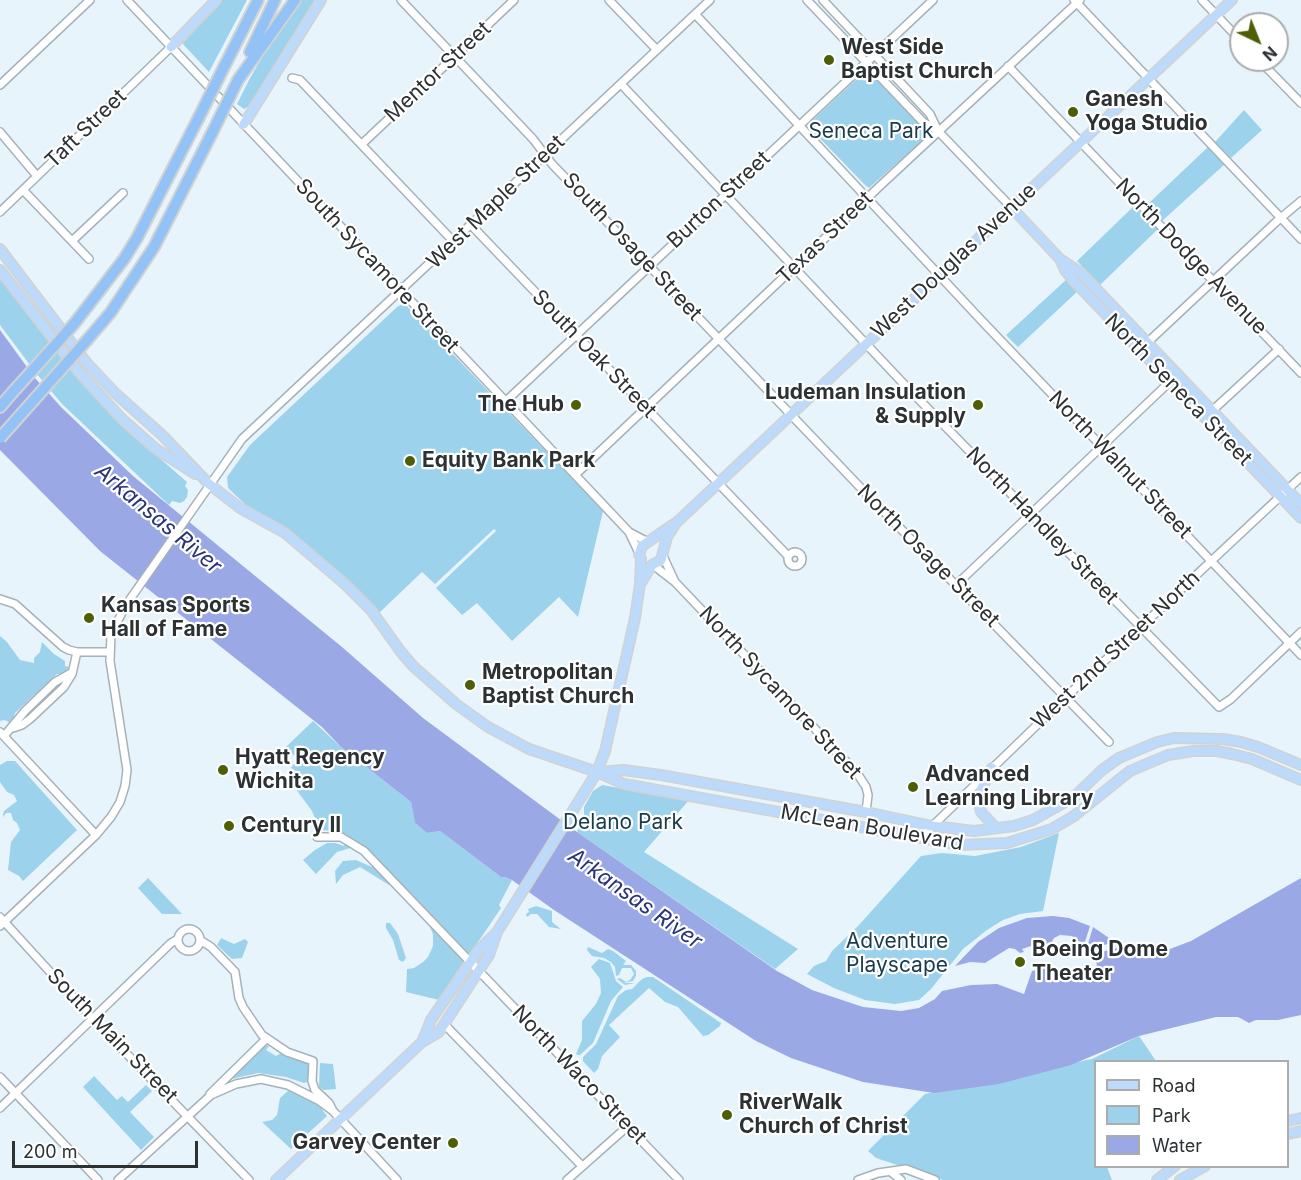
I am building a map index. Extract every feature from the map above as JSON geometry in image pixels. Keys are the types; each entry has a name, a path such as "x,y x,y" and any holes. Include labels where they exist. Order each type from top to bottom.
{"highway":[{"path":"0,405 74,324 137,238 258,0"},
{"path":"1,437 124,295 154,247 238,80 275,0"},
{"path":"238,80 295,0"}],"main road":[{"path":"171,47 216,0"},
{"path":"244,124 321,0"},
{"name":"West Douglas Avenue","path":"640,584 652,565 657,564 663,554 667,537 676,523 1232,0"},
{"name":"North Seneca Street","path":"1011,207 1060,259 1073,280 1170,382 1284,493 1301,504"},
{"path":"0,249 86,362 209,484"},
{"name":"North Seneca Street","path":"1060,259 1081,273 1213,410 1284,493 1301,518"},
{"path":"0,270 79,372 121,418 156,449 209,484"},
{"name":"McLean Boulevard","path":"209,484 240,508 285,533 346,585 371,610 413,666 473,717 529,749 597,772 624,784 960,845 984,845 1029,838 1052,829 1074,816 1130,771 1168,755 1193,751 1217,751 1252,759 1301,780"},
{"name":"West Douglas Avenue","path":"276,1180 422,1042 439,1032 489,955 497,932 597,772 607,742 635,618 642,546 676,523"},
{"path":"649,542 658,544 663,554"},
{"path":"640,556 644,563 652,565"},
{"name":"McLean Boulevard","path":"597,772 623,770 661,775 958,830 1014,826 1043,815 1074,796 1119,758 1157,742 1174,738 1232,741 1257,747 1301,765"},
{"path":"992,768 981,790 979,802 981,812 996,828"},
{"name":"West Douglas Avenue","path":"422,1042 432,1020 478,951 497,932"},
{"path":"1157,1180 1174,1168"},
{"path":"1179,1180 1203,1168"}],"street":[{"path":"0,85 90,0"},
{"name":"South Sycamore Street","path":"127,0 629,532 640,556"},
{"name":"South Osage Street","path":"401,0 790,414"},
{"name":"Mentor Street","path":"362,144 514,0"},
{"path":"609,0 657,50"},
{"name":"West Maple Street","path":"110,652 111,634 126,605 194,505 251,429 454,242 710,0"},
{"path":"807,0 922,122 938,131 1011,207"},
{"path":"823,0 930,114 938,131"},
{"name":"Burton Street","path":"505,402 933,0"},
{"path":"1202,0 1229,29"},
{"path":"1077,1 1301,239"},
{"name":"Texas Street","path":"575,475 1077,1"},
{"name":"North Walnut Street","path":"695,14 1301,655"},
{"name":"Taft Street","path":"0,212 171,47"},
{"name":"North Dodge Avenue","path":"1008,66 1301,373"},
{"path":"1271,72 1301,103"},
{"path":"292,78 300,80 454,242"},
{"name":"North Handley Street","path":"621,84 866,343 1219,707 1231,699 1290,643"},
{"path":"0,132 37,176"},
{"path":"23,190 89,259"},
{"path":"72,241 123,193"},
{"path":"1148,342 1301,201"},
{"name":"South Oak Street","path":"471,225 788,556"},
{"path":"1213,410 1279,349"},
{"path":"957,585 1178,374"},
{"name":"North Osage Street","path":"790,414 1109,742"},
{"name":"West 2nd Street North","path":"920,838 1066,697 1301,477"},
{"name":"South Sycamore Street","path":"629,532 649,542"},
{"name":"North Sycamore Street","path":"663,554 675,582"},
{"name":"North Sycamore Street","path":"652,565 675,582 857,773 868,795 866,812"},
{"path":"0,599 15,604 63,646 77,652 110,652 127,770 120,802 111,817 96,835 2,922"},
{"path":"1290,643 1301,632"},
{"path":"77,652 70,674 55,682 25,711 13,728 2,734 96,835"},
{"name":"North Waco Street","path":"317,837 341,837 364,851 679,1180"},
{"name":"South Main Street","path":"2,922 249,1180"},
{"path":"0,1108 171,943 178,939 182,932 189,929 197,932 200,940 211,947 235,972 239,998 255,1028 266,1039 287,1052 313,1060 312,1082 315,1090 330,1103 333,1112"},
{"path":"178,939 181,947 189,951 197,948 200,940"},
{"path":"445,1025 582,1166"},
{"path":"118,1180 266,1039"},
{"path":"0,1077 98,1180"},
{"path":"202,1102 223,1089 248,1080 261,1079 303,1086 312,1082"},
{"path":"288,1084 318,1100 341,1119 397,1180"},
{"path":"568,1179 628,1126"},
{"path":"858,1180 878,1173 906,1169 935,1180"},
{"path":"891,1172 901,1180"}],"green space":[{"path":"222,0 247,0 209,72 181,42"},
{"path":"301,0 316,0 251,105 244,109 237,104 249,80 269,45"},
{"name":"Seneca Park","path":"868,71 925,129 927,134 869,188 809,127 811,122"},
{"path":"1244,110 1262,130 1231,158 1215,142"},
{"path":"1208,147 1225,164 1162,221 1148,204"},
{"path":"1134,206 1158,229 1100,285 1077,261"},
{"path":"0,276 74,374 141,442 187,482 185,486 188,490 187,497 184,501 180,503 172,501 169,505 62,404 36,373 0,325"},
{"path":"1067,279 1079,290 1018,347 1006,335"},
{"path":"404,303 603,511 578,617 559,597 512,641 477,603 462,615 436,588 496,531 494,529 435,584 422,572 379,613 360,592 249,508 228,488 227,477 250,445 397,307"},
{"path":"0,636 20,660 34,663 42,642 65,661 65,666 69,667 64,674 57,674 15,713 12,724 5,720 0,721"},
{"path":"313,721 341,747 411,802 415,823 427,833 440,831 501,877 512,880 499,905 501,908 439,1000 406,992 407,969 414,968 423,962 433,946 433,934 429,925 394,888 360,867 343,875 336,884 335,871 343,861 356,860 372,867 378,858 343,833 319,828 312,811 295,788 301,778 291,768 297,759 286,747"},
{"path":"7,761 15,761 77,830 23,881 8,870 11,842 20,830 11,813 6,813 5,819 3,815 4,811 17,801 0,782 0,765"},
{"name":"Delano Park","path":"602,785 689,800 644,852 798,949 775,969 577,832 584,816 584,807 593,791"},
{"name":"Adventure Playscape","path":"1059,833 1043,911 1020,914 1003,920 987,930 963,949 931,989 919,1000 895,1004 865,1000 807,974 814,966 826,961 832,951 858,926 921,856 942,853 975,856 1021,847"},
{"path":"327,843 344,846 345,843 354,847 337,852 316,874 303,860"},
{"path":"148,878 182,914 162,914 138,888"},
{"path":"536,906 552,911 552,922 561,929 549,927 537,914 527,917 528,909"},
{"path":"386,923 390,923 398,934 406,958 403,962 399,960"},
{"path":"221,938 234,944 245,939 248,942 242,958 232,959 217,945"},
{"path":"588,947 602,953 608,949 613,951 626,961 623,965 631,965 636,971 633,981 623,983 635,983 625,985 617,979 620,978 626,982 630,980 634,974 631,968 622,968 616,976 615,967 611,962 592,956 587,950"},
{"path":"599,959 610,963 616,981 623,987 611,1001 593,1043 578,1055 576,1054 582,1040 582,1021 596,1004 601,993 600,979 591,967"},
{"path":"647,977 653,977 721,1023 720,1026 703,1036 678,1007 665,1002 649,988 609,1025 620,1037 602,1056 598,1069 594,1073 583,1061 583,1057 596,1044 618,996 632,989"},
{"path":"1139,1036 1155,1060 1094,1060 1094,1168 1107,1168 1112,1180 943,1180 876,1158 868,1151 925,1094 1092,1059"},
{"path":"265,1045 269,1046 266,1050 276,1056 281,1053 310,1063 310,1081 304,1083 286,1077 258,1073 231,1079"},
{"path":"320,1063 333,1064 336,1089 324,1090 319,1087"},
{"path":"94,1076 117,1100 122,1096 128,1102 146,1085 152,1091 130,1112 154,1137 141,1150 83,1087"},
{"path":"290,1089 308,1098 327,1116 291,1149 262,1122 272,1120 277,1115 280,1098"}],"water":[{"name":"Arkansas River","path":"0,330 35,378 61,407 133,476 342,647 423,718 577,832 777,971 812,990 863,1007 901,1011 919,1008 935,999 942,991 971,985 997,984 1024,994 1032,971 1039,972 1040,969 1045,968 1047,975 1053,979 1063,975 1079,978 1091,973 1097,965 1094,956 1105,951 1122,947 1143,955 1162,952 1191,941 1301,878 1301,1015 1278,1020 1256,1020 1249,1023 1238,1017 1216,1017 1139,1036 1071,1065 999,1084 934,1093 863,1082 791,1058 756,1041 554,910 512,880 501,877 440,831 427,833 415,823 411,802 341,747 322,727 100,551 0,450"},
{"path":"1053,916 1069,918 1090,926 1084,945 1072,936 1060,935 1054,938 1049,947 1045,947 1045,944 1031,946 1022,949 1024,952 1020,953 1009,948 985,963 970,962 955,966 978,942 999,928 1027,918"},
{"path":"1093,927 1112,940 1114,942 1088,950"}],"place":[{"name":"West Side Baptist Church","path":"829,60"},
{"name":"Ganesh Yoga Studio","path":"1073,112"},
{"name":"The Hub","path":"576,405"},
{"name":"Ludeman Insulation & Supply","path":"978,405"},
{"name":"Equity Bank Park","path":"410,461"},
{"name":"Kansas Sports Hall of Fame","path":"89,618"},
{"name":"Metropolitan Baptist Church","path":"470,685"},
{"name":"Hyatt Regency Wichita","path":"223,770"},
{"name":"Advanced Learning Library","path":"913,787"},
{"name":"Century II","path":"229,826"},
{"name":"Boeing Dome Theater","path":"1020,962"},
{"name":"RiverWalk Church of Christ","path":"727,1115"},
{"name":"Garvey Center","path":"453,1143"}]}
